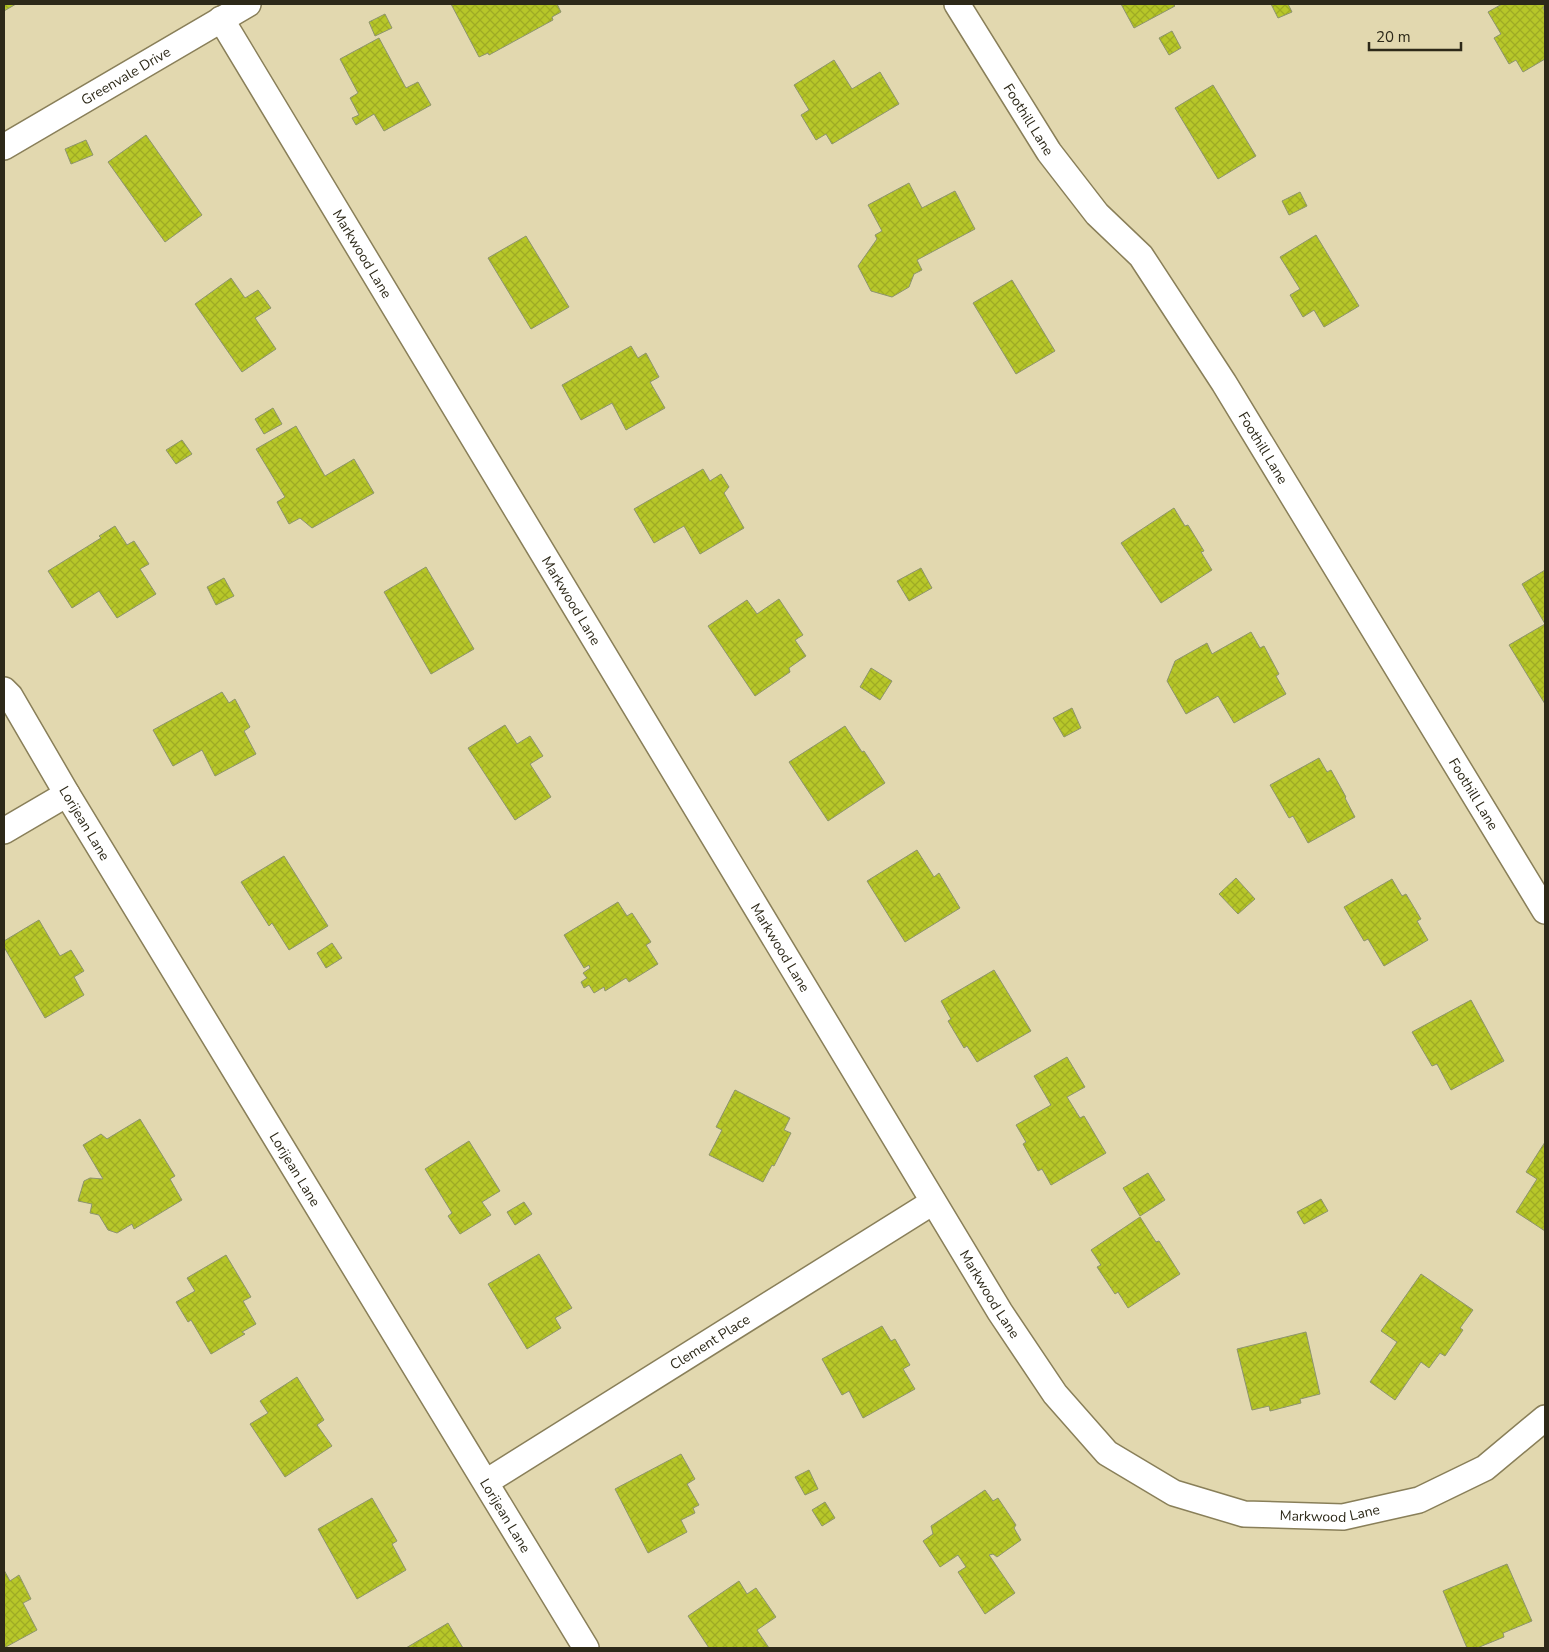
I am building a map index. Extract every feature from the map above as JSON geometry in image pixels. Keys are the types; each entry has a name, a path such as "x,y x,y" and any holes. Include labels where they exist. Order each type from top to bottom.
{"street":[{"name":"Greenvale Drive","path":"4,147 248,4"},
{"name":"Foothill Lane","path":"958,4 1049,152 1097,214 1141,256 1224,383 1545,911"},
{"name":"Markwood Lane","path":"221,19 1000,1312 1055,1394 1106,1453 1174,1493 1244,1514 1343,1517 1419,1500 1485,1468 1545,1418"},
{"name":"Lorijean Lane","path":"4,690 10,696 67,794 586,1648"},
{"path":"4,831 67,794"},
{"name":"Clement Place","path":"486,1482 933,1202"}],"building":[{"path":"4,4 16,4 4,11"},
{"path":"451,4 557,4 561,12 552,17 553,20 489,55 488,53 479,57"},
{"path":"1121,4 1173,4 1175,6 1134,28"},
{"path":"1271,4 1288,4 1292,12 1278,18"},
{"path":"1502,4 1545,5 1543,8 1545,12 1545,59 1523,72 1516,60 1509,64 1494,38 1501,34 1488,12"},
{"path":"385,14 392,28 375,36 369,22"},
{"path":"1172,31 1181,48 1169,55 1159,38"},
{"path":"379,38 406,88 418,82 431,105 384,131 374,114 356,125 352,118 359,115 350,98 358,93 340,59"},
{"path":"834,60 852,89 880,72 899,104 832,144 826,134 816,140 801,115 809,110 794,85"},
{"path":"1213,85 1256,156 1218,179 1175,108"},
{"path":"146,135 202,215 165,242 108,162"},
{"path":"86,140 93,155 71,164 65,149"},
{"path":"909,183 922,208 955,191 975,229 917,260 922,270 914,274 909,287 892,297 871,291 858,266 877,239 875,235 882,231 868,205"},
{"path":"1300,192 1307,206 1289,215 1282,201"},
{"path":"1316,235 1359,306 1324,327 1314,310 1303,317 1290,295 1300,289 1280,257"},
{"path":"526,236 569,307 531,329 488,258"},
{"path":"231,278 245,298 258,290 271,308 255,318 276,349 242,372 195,304"},
{"path":"1012,280 1055,351 1016,374 973,303"},
{"path":"631,346 638,358 646,353 659,377 650,382 665,408 626,430 612,403 581,420 562,385"},
{"path":"273,408 282,424 264,434 255,419"},
{"path":"296,426 325,476 354,459 374,493 312,528 300,518 289,524 277,502 285,497 256,449"},
{"path":"182,440 192,454 176,464 166,450"},
{"path":"703,469 710,481 721,474 729,487 724,493 744,528 700,554 684,526 654,543 634,509"},
{"path":"1174,508 1185,526 1188,525 1204,551 1201,552 1212,570 1161,603 1121,543"},
{"path":"115,526 127,545 134,541 149,564 140,569 156,594 117,618 99,591 72,608 48,571 101,538 99,536"},
{"path":"426,567 474,649 431,674 384,592"},
{"path":"921,568 932,588 909,601 897,581"},
{"path":"1545,570 1545,624 1522,584"},
{"path":"224,578 234,596 216,605 207,587"},
{"path":"779,599 803,635 795,640 806,656 789,668 790,672 755,696 708,626 747,600 757,614"},
{"path":"1545,624 1545,704 1509,645"},
{"path":"1251,632 1260,648 1264,646 1279,674 1276,676 1286,694 1234,723 1218,696 1186,714 1167,681 1175,661 1207,643 1212,654"},
{"path":"871,668 892,681 880,700 860,687"},
{"path":"222,692 229,703 235,699 250,727 244,731 256,754 215,776 202,750 173,766 153,730"},
{"path":"1072,708 1081,728 1064,737 1053,718"},
{"path":"505,725 517,744 530,736 543,756 530,764 551,797 515,820 468,748"},
{"path":"845,726 885,783 828,821 789,762"},
{"path":"1319,758 1327,772 1331,770 1355,817 1308,843 1293,816 1289,818 1270,785"},
{"path":"917,850 934,877 939,873 960,908 905,942 867,881"},
{"path":"284,856 328,926 289,950 272,923 269,926 241,882"},
{"path":"1236,878 1255,899 1238,914 1219,894"},
{"path":"1392,879 1402,896 1406,894 1421,919 1417,921 1428,940 1384,966 1368,939 1364,941 1344,907"},
{"path":"618,902 627,916 632,913 651,942 646,945 658,964 629,982 626,978 605,991 604,987 594,993 589,985 584,988 581,982 587,978 583,973 590,968 589,965 584,968 564,935"},
{"path":"39,920 60,956 71,950 84,971 74,977 84,995 45,1018 4,947 4,941"},
{"path":"332,943 342,958 326,968 317,953"},
{"path":"994,970 1031,1031 977,1062 967,1046 964,1048 948,1021 951,1019 941,1001"},
{"path":"1471,1000 1504,1061 1451,1090 1437,1064 1432,1066 1412,1032"},
{"path":"1067,1057 1085,1087 1067,1097 1080,1118 1084,1116 1106,1153 1051,1185 1042,1169 1038,1171 1023,1144 1026,1142 1016,1125 1051,1105 1034,1076"},
{"path":"735,1090 790,1118 784,1130 791,1133 774,1166 772,1165 763,1182 709,1155 722,1130 716,1127"},
{"path":"140,1119 175,1176 170,1179 182,1200 134,1229 132,1224 117,1233 108,1230 99,1215 90,1213 92,1204 78,1201 84,1181 90,1178 103,1179 83,1145 101,1134 107,1139"},
{"path":"469,1141 500,1191 482,1202 491,1215 460,1234 448,1216 452,1213 425,1169"},
{"path":"1545,1142 1545,1231 1516,1212 1537,1179 1526,1172"},
{"path":"1148,1173 1165,1200 1140,1216 1123,1188"},
{"path":"1321,1199 1328,1211 1304,1224 1297,1212"},
{"path":"524,1202 532,1214 515,1225 507,1212"},
{"path":"1140,1217 1156,1242 1159,1241 1180,1274 1128,1308 1118,1292 1115,1294 1097,1267 1101,1265 1091,1250"},
{"path":"539,1254 572,1308 555,1318 561,1328 527,1349 488,1284"},
{"path":"226,1255 251,1297 243,1301 256,1324 242,1332 245,1334 211,1354 191,1320 188,1322 176,1302 195,1291 187,1278"},
{"path":"1421,1274 1473,1310 1460,1328 1463,1330 1445,1356 1440,1353 1429,1368 1421,1362 1395,1400 1370,1382 1397,1342 1381,1331"},
{"path":"882,1326 891,1341 895,1339 910,1365 903,1369 915,1389 863,1418 849,1391 842,1395 822,1359"},
{"path":"1306,1332 1320,1394 1300,1399 1301,1403 1270,1411 1269,1406 1252,1410 1237,1349"},
{"path":"297,1377 324,1420 317,1425 332,1446 285,1477 250,1424 268,1413 260,1401"},
{"path":"681,1454 695,1479 687,1484 699,1505 693,1508 695,1513 681,1520 687,1532 648,1553 615,1489"},
{"path":"809,1470 818,1489 805,1495 795,1477"},
{"path":"985,1490 993,1501 998,1498 1016,1525 1014,1528 1021,1540 997,1557 993,1554 989,1555 1015,1593 985,1614 958,1572 966,1567 958,1555 940,1567 923,1541 933,1534 931,1526"},
{"path":"372,1498 397,1541 392,1544 406,1570 357,1599 318,1529"},
{"path":"825,1502 835,1518 822,1526 812,1510"},
{"path":"1507,1564 1532,1621 1503,1633 1504,1637 1477,1648 1467,1648 1443,1591"},
{"path":"4,1570 10,1581 19,1575 31,1599 23,1603 37,1630 4,1648"},
{"path":"739,1581 747,1594 756,1588 776,1617 757,1630 769,1648 709,1648 688,1616"},
{"path":"448,1623 463,1648 406,1648"}]}
